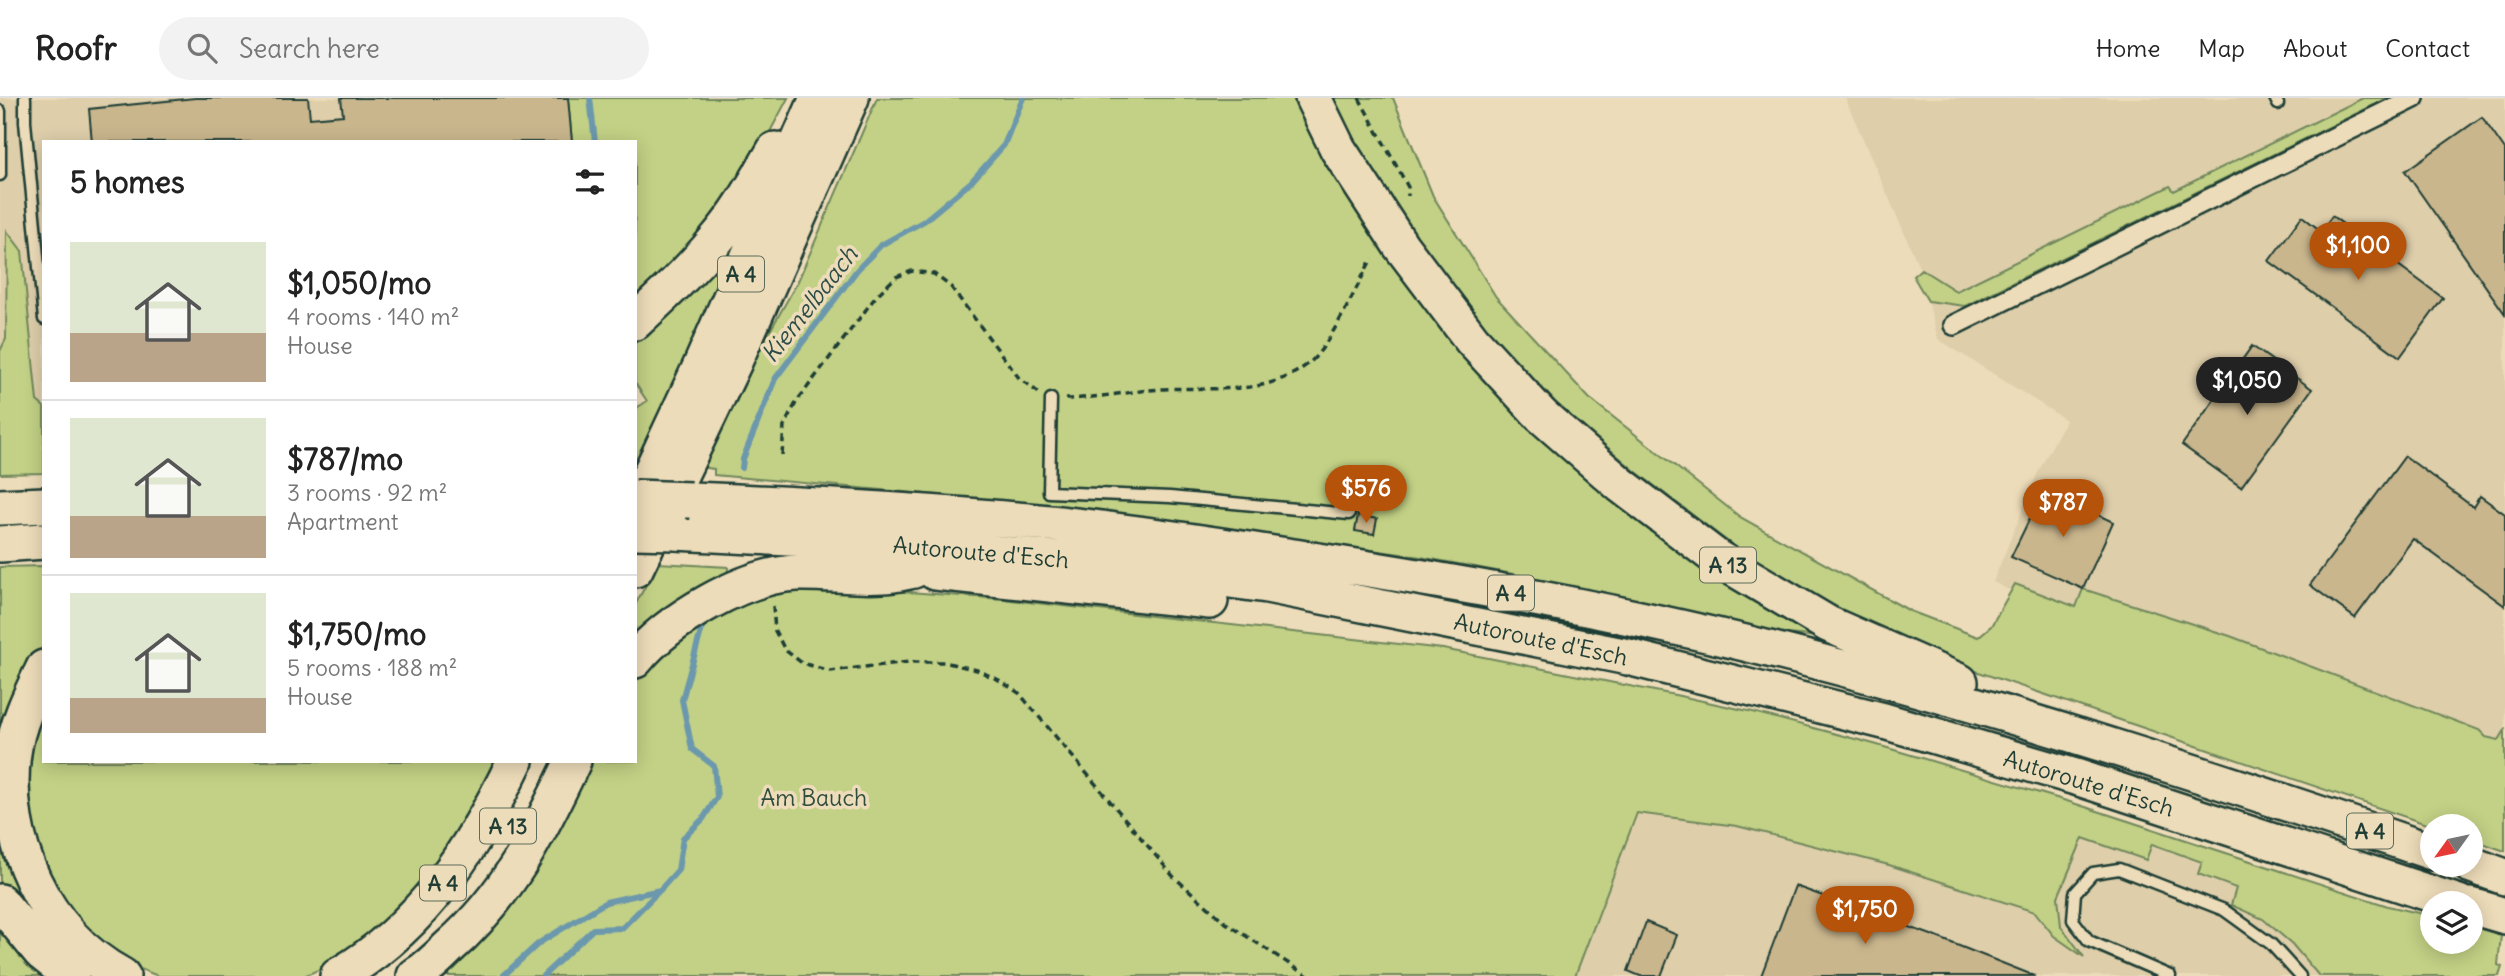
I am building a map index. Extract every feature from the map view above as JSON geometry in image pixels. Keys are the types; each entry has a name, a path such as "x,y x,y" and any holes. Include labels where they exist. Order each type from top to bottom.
{"highway":[{"name":"A 4","path":"637,319 682,278 716,239 745,200 804,98"},
{"name":"A 4","path":"637,503 700,368 818,98"},
{"path":"652,552 850,98"},
{"name":"A 13","path":"1313,98 1338,149 1394,235 1472,340 1542,416 1621,485 1717,558 1829,624 1943,675 2206,765 2308,810"},
{"name":"Autoroute d'Esch","path":"637,498 860,509 1049,509 1158,536 1413,575 1642,619 1772,649 1897,683 2308,810 2420,848"},
{"path":"0,507 42,505"},
{"name":"Autoroute d'Esch","path":"637,533 652,552 887,543 1118,565 1267,585 1482,627 1628,657 1884,721 2079,778 2423,891"},
{"path":"0,544 42,541"},
{"name":"A 4","path":"652,552 879,564 1275,608 1482,627"},
{"name":"A 4","path":"637,658 674,623 714,599 749,584 793,573 883,575 914,570"},
{"path":"42,672 23,713 13,751 10,789 25,865 45,904 66,932 122,976"},
{"name":"A 4","path":"338,976 383,944 425,906 454,868 491,811 514,763"},
{"name":"A 13","path":"379,976 399,962 443,919 468,887 492,855 540,763"},
{"name":"A 4","path":"415,976 476,923 498,897 540,831 572,763"},
{"path":"2483,869 2505,877"},
{"path":"0,902 41,952 71,976"},
{"path":"2483,910 2505,916"}],"street":[{"path":"1954,325 2414,98"}],"lane":[{"path":"25,98 42,298"},
{"path":"0,111 0,175"},
{"path":"1051,399 1049,509 1170,496 1349,514"},
{"path":"2170,976 2089,941 2073,920 2075,892 2093,873 2119,869 2224,910 2271,944 2300,976"}],"path":[{"path":"1359,98 1408,187 1408,196"},
{"path":"782,455 784,426 797,401 877,295 896,277 912,271 933,274 951,287 1019,378 1051,399 1162,389 1252,388 1279,382 1310,363 1327,341 1372,258"},
{"path":"773,606 775,631 785,650 802,663 830,671 909,662 944,663 977,670 999,680 1018,694 1173,876 1226,922 1308,976"}],"shaded area":[{"path":"0,98 568,98 572,140 42,140 42,405 37,401 7,232 6,340 0,351"},
{"path":"1845,98 2505,98 2505,730 2499,740 2230,636 2083,590 2076,607 2016,584 2011,591 1993,582 2038,472 2066,420 1938,339 1928,301 1913,276 1920,269"},
{"path":"1637,813 1737,826 1889,865 2035,913 2054,936 2082,955 2061,926 2058,897 2083,838 2146,860 2152,844 2202,862 2198,874 2237,888 2232,905 2263,919 2292,944 2319,976 1575,976"}],"green space":[{"path":"568,98 788,98 757,156 705,232 637,303 637,140 572,140"},
{"path":"877,98 1296,98 1462,351 1810,636 1774,633 1513,574 1415,556 1049,505 714,475 714,469 699,467 731,401 798,281"},
{"path":"1329,98 1393,98 1433,196 1496,297 1589,398 1740,517 1910,611 1978,637 1991,626 2015,584 2076,607 2083,589 2230,636 2479,730 2486,737 2499,740 2505,730 2505,851 2483,843 2483,814 2420,814 2420,822 1961,666 1839,610 1784,579 1727,541 1635,471 1557,404 1485,328 1416,239 1352,142"},
{"path":"2363,98 2388,98 1965,306 1928,301 1913,276 1921,269 1956,291 2170,186 2174,191"},
{"path":"760,206 637,462 637,408 647,401 637,386 637,330"},
{"path":"7,231 22,251 37,401 42,405 42,473 0,474 0,351 6,339"},
{"path":"658,563 728,567 727,584 637,647 637,601"},
{"path":"42,566 42,657 5,748 59,936 13,904 0,882 0,567"},
{"name":"Am Bauch","path":"855,588 1002,599 1443,649 1680,696 1874,744 2070,802 2388,906 2420,913 2420,954 2483,954 2483,930 2501,935 2498,965 2502,967 2499,976 2319,976 2292,944 2263,919 2231,905 2236,888 2198,874 2202,862 2152,844 2146,860 2083,838 2058,897 2061,926 2084,957 2054,936 2035,912 1889,865 1737,826 1637,813 1575,976 433,976 586,763 637,763 637,678 652,659 682,633 748,598 795,589"},
{"path":"42,704 42,763 497,763 477,803 417,895 339,961 304,976 158,976 125,963 77,923 58,898 29,825 26,755"},
{"path":"0,924 52,976 0,976"}],"building":[{"path":"195,98 308,98 310,118 343,115 341,98 568,98 572,140 92,140 89,109"},
{"path":"2482,117 2505,150 2505,314 2405,171"},
{"path":"2302,216 2321,231 2332,216 2443,298 2400,357 2269,261"},
{"path":"2252,346 2312,389 2241,487 2182,445"},
{"path":"2405,456 2473,507 2480,496 2505,514 2505,606 2413,539 2355,618 2310,585"},
{"path":"2044,489 2113,522 2083,589 2011,557"},
{"path":"1358,515 1377,519 1374,534 1355,531"},
{"path":"1795,886 1934,936 2035,976 1761,976"},
{"path":"1646,922 1677,935 1661,976 1640,976 1628,971"}],"waterway":[{"name":"Kiemelbaach","path":"590,98 595,140"},
{"name":"Kiemelbaach","path":"742,468 743,459 775,379 857,270 881,245 924,221 971,182 1004,145 1023,98"},
{"name":"Kiemelbaach","path":"503,976 539,943 606,902 660,890 678,870 683,838 703,819 717,797 714,766 692,749 682,700 703,624"},
{"path":"543,976 593,929 622,928 660,890"}]}
